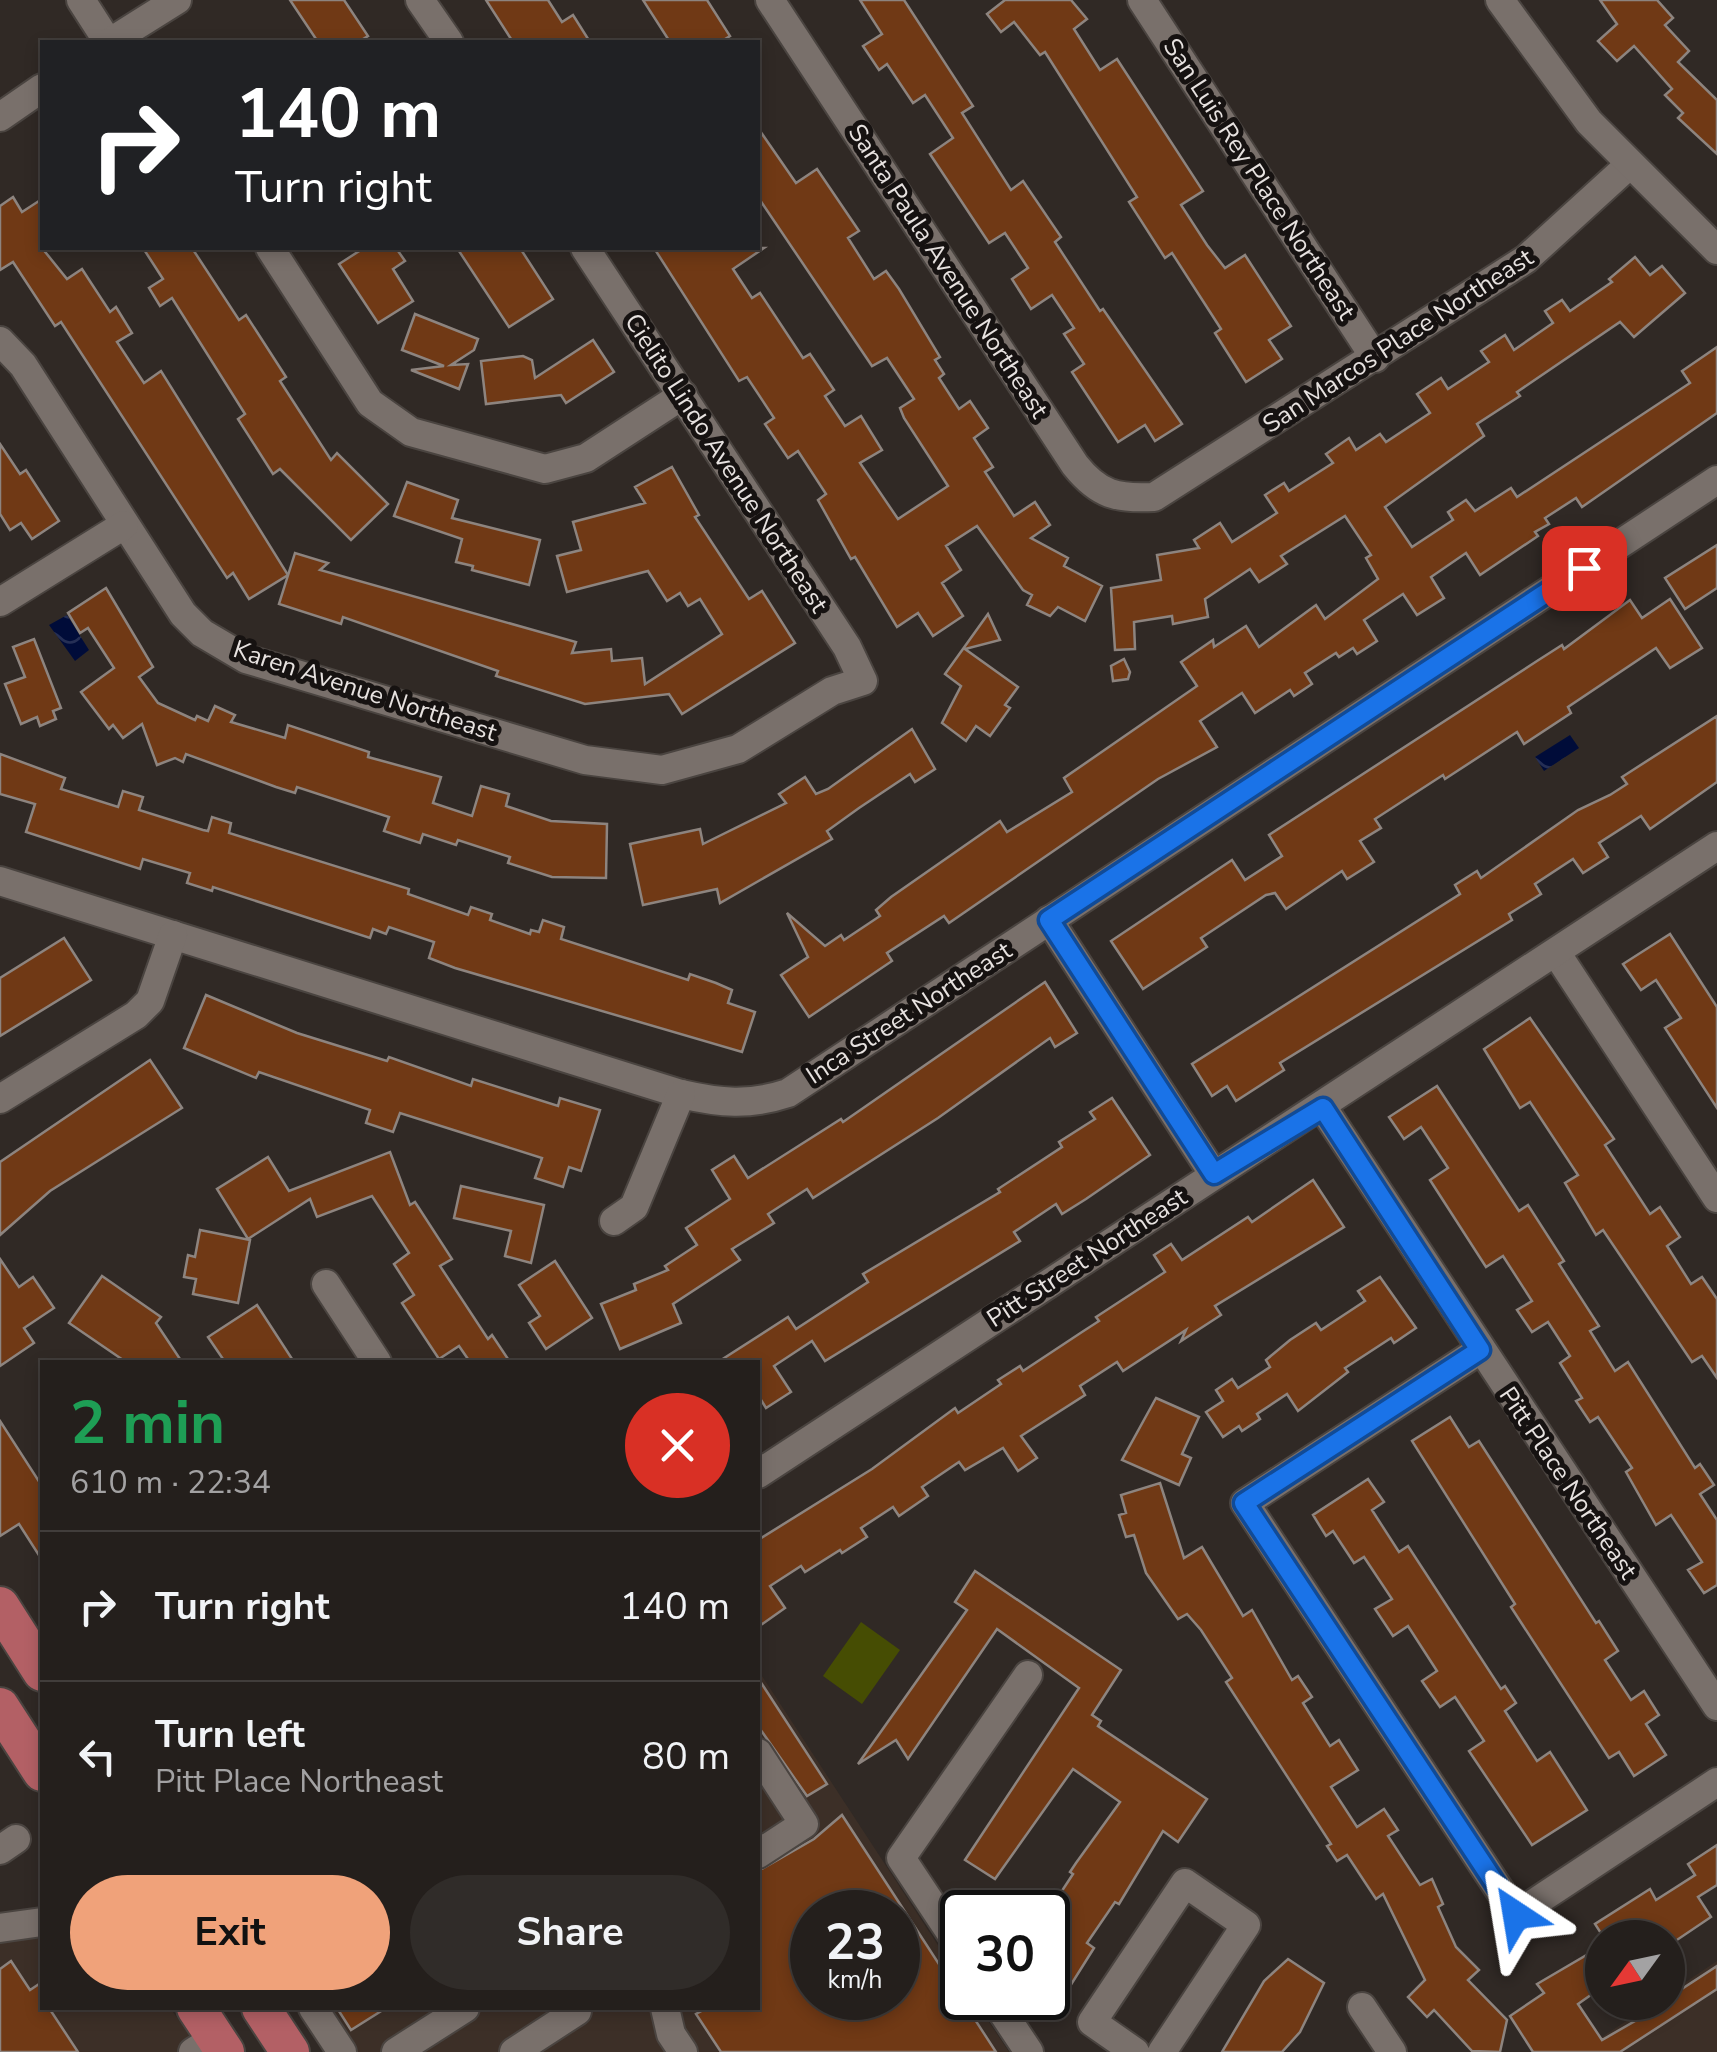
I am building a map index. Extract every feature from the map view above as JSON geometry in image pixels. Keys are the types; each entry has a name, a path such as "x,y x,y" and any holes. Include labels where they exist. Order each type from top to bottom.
{"main road":[{"path":"0,1606 40,1669"},
{"path":"0,1707 40,1769"}],"street":[{"path":"80,0 108,40"},
{"path":"112,40 177,0"},
{"path":"420,0 448,40"},
{"name":"Santa Paula Avenue Northeast","path":"770,0 1075,465 1092,486 1116,499 1154,497"},
{"name":"San Luis Rey Place Northeast","path":"1142,0 1375,358"},
{"path":"1500,0 1553,77 1628,166 1717,250"},
{"path":"0,116 40,89"},
{"name":"San Marcos Place Northeast","path":"1154,497 1526,259 1628,166"},
{"path":"271,250 370,404 411,432 545,468 586,458 683,395"},
{"name":"Cielito Lindo Avenue Northeast","path":"586,250 847,647 862,681"},
{"name":"Karen Avenue Northeast","path":"0,341 23,365 183,614 202,632 246,659 584,760 662,770 738,749 832,691 862,681"},
{"name":"Inca Street Northeast","path":"0,881 681,1094 724,1104 761,1102 788,1093 1717,480"},
{"path":"0,602 124,524"},
{"name":"Pitt Street Northeast","path":"760,1473 1214,1174 1323,1108 1717,846"},
{"path":"1049,920 1214,1174"},
{"path":"0,1099 136,1015 150,1001 173,935"},
{"path":"1556,954 1717,1198"},
{"path":"614,1222 634,1206 681,1094"},
{"name":"Pitt Place Northeast","path":"1323,1108 1717,1706"},
{"path":"326,1284 376,1360"},
{"path":"1480,1350 1244,1503 1516,1915 1717,1782"},
{"path":"940,1917 901,1858 1028,1675"},
{"path":"760,1756 804,1824 760,1853"},
{"path":"1125,2049 1092,2022 1185,1883 1246,1925 1162,2052"},
{"path":"0,1928 40,1922"},
{"path":"1362,2007 1392,2052"},
{"path":"314,2010 342,2052"},
{"path":"396,2052 462,2010"},
{"path":"514,2052 576,2010"},
{"path":"666,2010 672,2034 683,2052"},
{"path":"1006,2020 1023,2050"}],"shaded area":[{"path":"760,1673 902,1890 790,1890 790,2020 920,2020 920,1918 940,1948 940,2020 988,2020 1009,2052 324,2052 296,2010 760,2010"},
{"path":"40,1938 40,2010 171,2010 202,2052 0,2052 0,1942"},
{"path":"1717,1961 1717,2052 1579,2052 1628,2020 1685,2020 1685,1983"}],"green space":[{"path":"861,1622 900,1650 862,1704 823,1676"}],"water":[{"path":"67,615 89,650 75,661 49,625"},
{"path":"1570,735 1579,748 1544,771 1535,757"}],"building":[{"path":"290,0 344,0 368,36 361,40 317,40"},
{"path":"486,0 548,0 562,22 573,15 589,40 512,40"},
{"path":"643,0 707,0 730,36 723,40 669,40"},
{"path":"860,0 904,0 973,106 962,113 1011,190 1023,181 1061,237 1055,242 1100,311 1103,309 1182,424 1155,441 1145,425 1118,442 1072,372 1084,364 1064,334 1074,328 1052,295 1031,309 1012,279 1028,268 1005,233 989,243 930,154 953,138 925,95 913,103 887,64 879,70 863,46 882,34"},
{"path":"1005,0 1071,0 1087,19 1074,29 1100,70 1117,59 1203,191 1181,205 1207,245 1225,268 1245,255 1291,326 1269,340 1282,359 1246,382 1215,333 1221,329 1172,253 1165,258 1129,202 1137,197 1045,52 1040,55 1014,22 1001,32 987,14"},
{"path":"1600,0 1657,0 1673,18 1665,25 1689,51 1678,62 1717,100 1717,154 1678,118 1683,113 1665,95 1672,89 1634,46 1617,61 1598,41 1617,24"},
{"path":"760,131 796,183 817,169 859,231 848,238 874,279 886,271 899,289 940,357 935,360 944,374 939,378 959,409 970,401 988,428 974,438 993,467 985,472 1014,516 1035,502 1050,525 1031,538 1068,558 1064,566 1102,586 1085,621 1058,607 1050,616 1027,605 1032,595 1023,590 977,526 946,546 961,570 942,583 963,616 933,636 918,613 897,627 855,557 851,559 818,500 826,494 798,451 788,458 765,424 774,418 747,377 739,381 655,250 764,248 733,269 752,298 760,293 803,358 810,354 834,390 825,396 845,426 861,416 882,450 860,463 898,519 948,486 900,408 914,399 887,358 872,366 760,200"},
{"path":"13,197 22,212 40,200 40,250 67,279 82,269 110,312 116,307 132,333 117,342 144,383 161,371 288,575 249,599 233,573 227,578 61,322 55,326 13,262 0,270 0,206"},
{"path":"144,250 193,250 239,320 246,315 286,377 280,381 331,460 337,453 388,504 351,540 280,469 273,474 238,419 245,414 172,298 160,306 149,288 163,279"},
{"path":"361,250 397,250 405,261 393,269 413,301 378,323 339,264"},
{"path":"458,250 521,250 553,299 509,327"},
{"path":"1635,257 1650,275 1662,266 1685,293 1634,337 1620,322 1517,392 1520,396 1477,424 1484,436 1385,507 1412,547 1453,520 1448,512 1466,500 1475,511 1511,488 1517,497 1690,383 1682,371 1717,347 1717,413 1582,507 1576,498 1545,518 1549,524 1535,532 1538,536 1480,575 1466,553 1431,577 1444,598 1417,615 1403,594 1364,620 1377,641 1357,654 1353,648 1339,657 1336,653 1305,673 1312,684 1294,696 1290,690 1255,713 1242,693 1200,721 1217,747 1158,779 949,923 944,916 887,953 892,961 809,1017 781,975 808,957 787,913 825,946 841,935 844,940 880,916 876,910 891,897 1000,821 1007,832 1072,792 1064,778 1197,686 1181,662 1213,640 1214,647 1246,626 1259,647 1316,605 1325,619 1378,579 1366,558 1371,555 1345,516 1281,556 1287,564 1259,582 1250,569 1205,599 1208,617 1173,624 1172,616 1134,622 1135,649 1115,650 1111,588 1161,580 1157,555 1199,548 1194,540 1220,523 1232,542 1277,513 1265,495 1284,483 1289,491 1333,463 1326,454 1349,438 1356,450 1380,434 1386,442 1430,413 1417,394 1441,378 1448,389 1489,362 1481,351 1505,335 1514,350 1553,323 1545,311 1562,300 1570,311 1612,282 1609,279"},
{"path":"415,314 478,339 474,350 451,365 468,364 459,389 411,370 444,366 402,350"},
{"path":"593,340 614,372 566,403 561,395 486,404 481,361 523,356 532,360 535,378"},
{"path":"0,444 20,474 26,470 59,521 32,539 21,523 10,530 0,514"},
{"path":"672,467 699,515 695,517 749,599 762,591 795,643 682,714 669,694 585,704 496,676 498,671 343,617 341,624 279,604 295,553 328,563 320,570 576,642 572,653 611,649 612,661 642,658 645,684 722,634 700,599 688,606 680,593 667,601 648,571 567,592 557,556 581,550 573,522 645,503 635,487"},
{"path":"407,482 458,500 452,518 540,540 529,585 456,562 462,539 394,516"},
{"path":"1717,545 1717,588 1685,609 1665,578"},
{"path":"106,588 153,667 139,677 158,703 195,720 197,716 208,721 215,706 235,715 231,722 285,738 288,725 369,752 368,757 441,777 433,803 472,816 481,786 509,794 506,806 551,821 607,824 606,878 552,877 508,863 510,857 458,840 456,845 423,834 420,843 384,831 389,817 297,787 295,793 186,754 183,762 175,758 157,765 142,724 123,738 113,725 109,729 81,692 114,668 88,628 80,633 68,613"},
{"path":"1670,599 1702,648 1670,668 1656,648 1568,707 1571,713 1524,744 1517,732 1445,779 1443,775 1375,819 1381,828 1360,841 1374,862 1347,879 1342,871 1286,909 1275,893 1266,895 1201,938 1207,947 1143,989 1111,941 1232,860 1245,880 1282,856 1269,835 1562,645 1564,649 1630,600 1642,618"},
{"path":"988,614 1000,640 965,649 1018,687 1005,705 1010,708 990,736 976,726 966,741 942,723 961,686 945,674"},
{"path":"34,639 61,708 53,711 56,719 40,726 37,717 21,724 5,684 25,677 13,647"},
{"path":"1124,659 1130,672 1128,679 1113,681 1111,666"},
{"path":"1717,716 1717,782 1650,829 1641,816 1599,843 1608,857 1583,873 1573,859 1535,884 1541,894 1509,914 1512,920 1280,1063 1284,1070 1236,1101 1227,1086 1212,1096 1192,1064 1460,894 1455,885 1477,871 1481,878 1578,810 1627,784 1622,777"},
{"path":"912,729 935,769 915,782 910,774 859,808 827,831 832,839 720,903 717,889 643,905 630,844 700,829 703,844 786,803 779,794 805,777 816,794 828,789"},
{"path":"0,754 65,778 61,789 118,807 123,791 143,797 139,810 208,831 212,817 231,823 229,833 409,889 408,894 468,915 471,907 492,914 490,920 530,934 531,930 539,932 543,920 564,927 561,939 688,980 690,974 716,983 732,990 728,1003 755,1012 742,1052 455,968 429,958 434,942 389,927 386,934 373,929 370,938 213,887 212,891 187,883 190,873 143,859 140,869 26,832 35,804 0,794"},
{"path":"1670,934 1717,1007 1717,1108 1665,1028 1681,1018 1656,980 1641,990 1623,964"},
{"path":"64,938 91,980 0,1036 0,978"},
{"path":"1045,982 1077,1033 1055,1047 1050,1038 938,1118 813,1198 807,1189 768,1214 774,1223 732,1249 740,1260 673,1304 681,1323 620,1349 601,1304 636,1290 634,1284 668,1270 665,1266 697,1245 686,1228 730,1199 712,1170 734,1156 748,1178 841,1119 843,1122"},
{"path":"206,995 297,1033 387,1061 389,1057 471,1086 473,1079 558,1106 560,1098 600,1110 581,1171 569,1167 563,1187 535,1178 542,1158 400,1113 393,1132 366,1123 370,1110 259,1072 256,1078 184,1048"},
{"path":"1530,1018 1614,1139 1605,1145 1650,1214 1660,1207 1680,1237 1667,1246 1691,1284 1702,1277 1717,1299 1717,1378 1702,1356 1692,1362 1603,1230 1596,1235 1565,1183 1578,1175 1530,1102 1520,1108 1484,1049"},
{"path":"150,1060 182,1108 50,1191 0,1235 0,1162"},
{"path":"1437,1086 1519,1211 1528,1205 1564,1261 1559,1264 1599,1326 1590,1331 1615,1371 1628,1362 1695,1468 1700,1464 1714,1485 1700,1494 1717,1520 1717,1585 1704,1593 1688,1570 1702,1562 1671,1515 1656,1525 1626,1472 1632,1468 1598,1417 1590,1422 1576,1401 1582,1398 1560,1363 1570,1356 1548,1322 1532,1332 1517,1310 1532,1301 1503,1256 1486,1267 1430,1180 1448,1168 1421,1127 1404,1139 1389,1117"},
{"path":"1112,1098 1150,1155 1062,1214 1056,1204 1014,1232 1020,1241 825,1361 812,1341 774,1366 791,1392 766,1408 760,1398 760,1360 721,1360 788,1317 796,1329 868,1282 863,1274 1000,1192 998,1189 1062,1147 1059,1142 1095,1119 1090,1112"},
{"path":"390,1152 410,1205 415,1202 452,1259 440,1266 488,1339 492,1335 509,1360 469,1360 459,1346 439,1359 402,1303 414,1295 394,1264 409,1253 372,1196 317,1217 310,1199 248,1239 217,1189 268,1157 289,1191"},
{"path":"1313,1180 1344,1227 1215,1306 1221,1315 1181,1341 1186,1330 1123,1371 1117,1362 1080,1386 1085,1395 1021,1436 1037,1458 1018,1471 1003,1448 965,1470 959,1462 922,1487 928,1496 899,1516 893,1507 861,1528 867,1537 805,1572 801,1566 770,1586 785,1608 760,1626 760,1539 872,1469 955,1408 958,1413 1001,1384 998,1380 1020,1366 1023,1371 1099,1321 1096,1317 1165,1272 1154,1255 1171,1244 1182,1260 1248,1217 1252,1222"},
{"path":"461,1186 544,1205 531,1263 505,1256 511,1231 454,1218"},
{"path":"200,1230 250,1240 238,1303 193,1294 196,1279 184,1277 188,1255 195,1257"},
{"path":"0,1259 19,1287 33,1277 54,1308 24,1328 34,1343 0,1366"},
{"path":"555,1261 592,1318 546,1349 529,1323 540,1316 519,1285"},
{"path":"102,1276 161,1317 156,1323 181,1360 123,1360 69,1323"},
{"path":"1380,1277 1416,1328 1394,1343 1391,1338 1345,1368 1348,1372 1298,1411 1287,1394 1257,1414 1260,1419 1223,1437 1206,1412 1223,1401 1216,1390 1232,1379 1238,1388 1270,1367 1266,1360 1290,1340 1316,1323 1321,1330 1365,1301 1358,1291"},
{"path":"257,1305 293,1360 224,1360 208,1337"},
{"path":"1156,1398 1199,1417 1182,1454 1191,1458 1179,1485 1122,1460"},
{"path":"1450,1417 1469,1447 1479,1441 1596,1623 1599,1621 1618,1651 1605,1660 1631,1700 1644,1691 1659,1715 1646,1724 1666,1755 1634,1776 1619,1752 1609,1758 1511,1607 1515,1604 1412,1441"},
{"path":"0,1421 40,1483 40,1557 19,1524 0,1536"},
{"path":"1368,1479 1384,1502 1372,1510 1399,1552 1408,1546 1501,1689 1505,1686 1516,1703 1505,1711 1537,1761 1550,1752 1587,1810 1532,1845 1469,1751 1484,1741 1455,1697 1440,1707 1422,1681 1437,1671 1408,1626 1393,1636 1375,1609 1392,1599 1364,1557 1354,1563 1333,1531 1326,1536 1313,1515"},
{"path":"1160,1483 1184,1558 1202,1547 1243,1616 1252,1610 1292,1680 1298,1676 1312,1697 1303,1703 1330,1746 1339,1740 1358,1770 1331,1787 1357,1827 1384,1809 1398,1830 1388,1836 1420,1885 1432,1879 1443,1904 1438,1907 1456,1947 1479,1970 1468,1980 1507,2020 1500,2052 1472,2051 1434,2010 1427,2017 1408,1997 1425,1980 1383,1894 1376,1899 1347,1855 1337,1861 1327,1846 1331,1844 1226,1682 1232,1678 1201,1630 1187,1614 1178,1619 1146,1573 1134,1535 1126,1537 1119,1515 1126,1513 1121,1495"},
{"path":"975,1571 1121,1670 1092,1715 1101,1721 1098,1726 1207,1799 1178,1842 1163,1831 1119,1904 1115,1902 1087,1943 1094,1948 1070,1986 1070,1890 1062,1890 1073,1874 1070,1872 1120,1802 1073,1769 995,1879 965,1860 1079,1688 997,1629 908,1759 896,1740 858,1764 967,1610 955,1602"},
{"path":"760,1681 827,1784 807,1796 760,1729"},
{"path":"842,1815 891,1890 790,1890 790,2020 920,2020 920,1935 940,1966 940,2020 975,2020 996,2052 721,2052 696,2014 703,2010 760,2010 760,1870 814,1839"},
{"path":"1717,1845 1717,1885 1698,1897 1711,1917 1685,1935 1685,1920 1601,1920 1650,1889 1656,1900 1695,1875 1688,1864"},
{"path":"1585,1956 1585,1999 1578,2004 1585,2020 1602,2040 1637,2020 1669,2020 1620,2052 1533,2052 1510,2016 1544,1993 1537,1984"},
{"path":"1288,1959 1324,1983 1300,2032 1282,2052 1222,2052 1264,1981"},
{"path":"11,1961 30,1990 40,1983 40,2010 50,2010 78,2052 0,2052 0,1969"},
{"path":"1717,1966 1717,1989 1685,2010 1685,1987"},
{"path":"338,2010 383,2010 351,2030"}],"route":[{"path":"1516,1915 1244,1503 1480,1350 1323,1108 1214,1174 1049,920 1584,568"}]}
